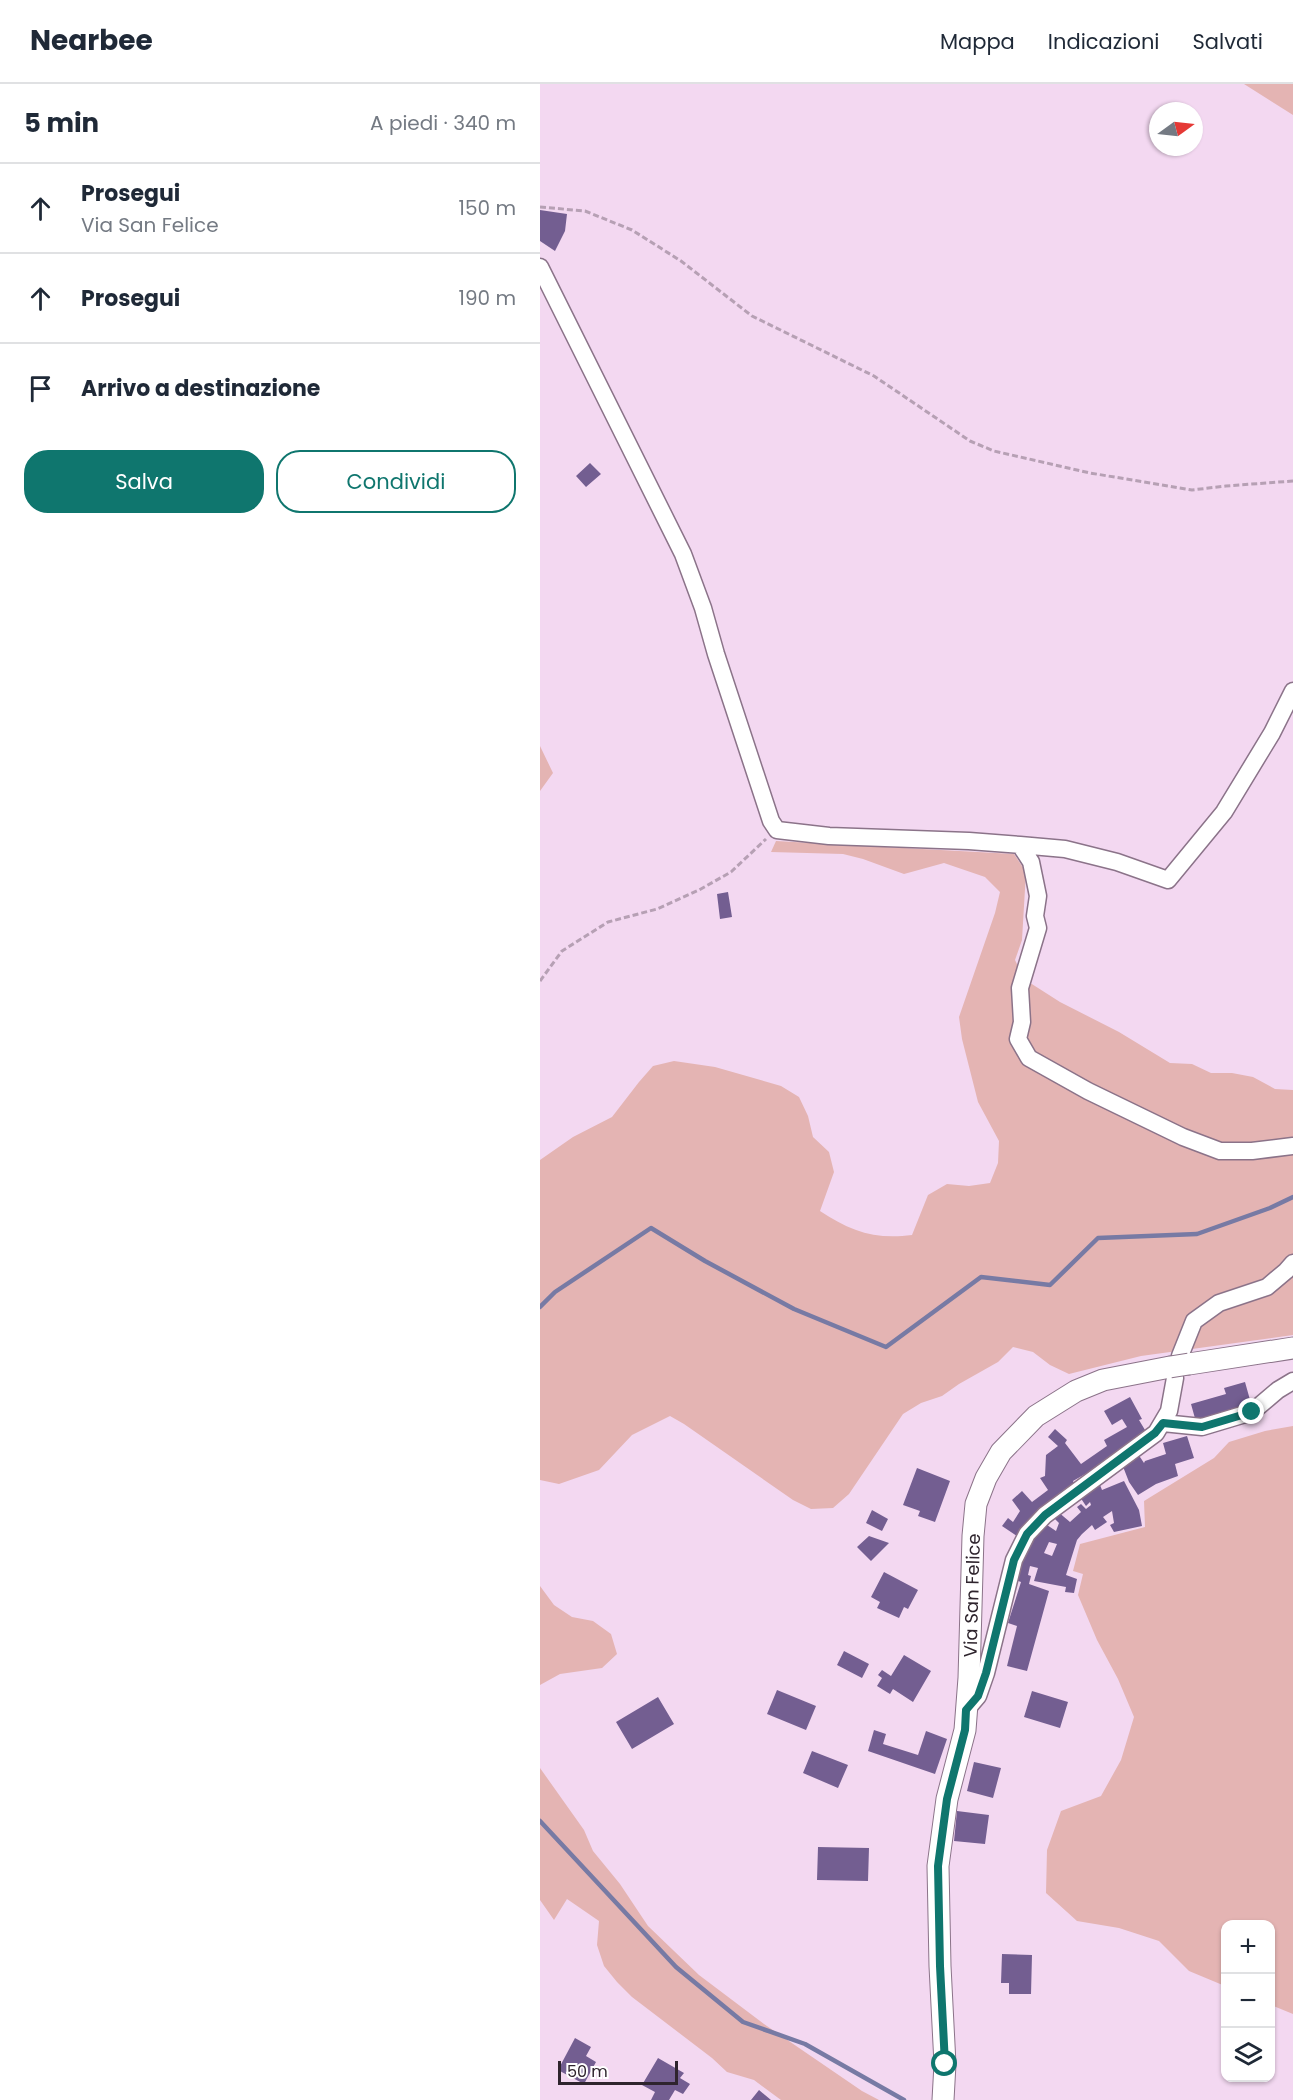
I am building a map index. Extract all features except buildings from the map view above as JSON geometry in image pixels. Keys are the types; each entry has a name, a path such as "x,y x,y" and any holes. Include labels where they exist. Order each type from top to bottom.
{"street":[{"path":"540,267 682,554 703,608 771,821 777,830 829,836 969,841 1065,849 1117,862 1168,880 1224,812 1272,733 1293,691"},
{"path":"1020,845 1031,862 1038,896 1035,916 1038,928 1020,988 1022,1022 1018,1039 1029,1058 1088,1091 1183,1137 1220,1151 1252,1152 1293,1146"},
{"path":"966,1710 978,1696 986,1673 1014,1560 1027,1534 1045,1515 1155,1433 1163,1423 1169,1411 1179,1366 1194,1321 1219,1304 1267,1287 1293,1263"},
{"name":"Via San Felice","path":"943,2100 945,2064 938,1866 947,1799 965,1730 969,1678 973,1536 976,1504 986,1478 1001,1452 1036,1416 1076,1391 1103,1380 1293,1348"},
{"path":"1163,1423 1202,1427 1252,1412 1278,1389 1293,1381"}],"path":[{"path":"540,207 585,211 632,230 681,261 752,316 874,376 970,441 994,451 1090,473 1192,490 1293,482"},
{"path":"540,981 562,951 608,922 657,909 731,872 777,830"}],"shaded area":[{"path":"1244,84 1293,84 1293,115"},
{"path":"540,746 553,773 540,791"},
{"path":"776,841 1014,854 1026,872 1022,940 1015,960 1024,979 1060,1002 1119,1032 1170,1063 1192,1064 1211,1073 1232,1073 1253,1077 1275,1089 1293,1090 1293,1335 1141,1356 1069,1374 1050,1365 1033,1352 1013,1347 998,1362 942,1396 921,1403 903,1414 849,1494 833,1508 811,1509 793,1500 670,1416 632,1435 599,1470 559,1484 540,1480 540,1160 573,1137 612,1117 653,1066 674,1061 715,1067 781,1086 799,1097 808,1116 813,1137 829,1152 834,1172 820,1211 842,1224 863,1232 886,1236 912,1235 928,1195 947,1184 969,1186 990,1183 998,1163 999,1141 978,1102 962,1039 959,1017 1000,892 985,877 944,863 904,874 843,854 771,852"},
{"path":"1293,1426 1293,2014 1275,2007 1275,1920 1221,1920 1221,1984 1189,1971 1159,1941 1119,1928 1077,1921 1046,1893 1047,1850 1061,1811 1101,1796 1121,1760 1134,1717 1078,1595 1083,1574 1073,1571 1080,1544 1145,1527 1144,1501 1214,1458 1229,1442 1265,1431"},
{"path":"540,1586 554,1605 572,1617 593,1621 611,1634 617,1654 602,1668 560,1674 540,1685"},
{"path":"540,1768 584,1830 593,1851 620,1884 648,1926 699,1975 764,2024 862,2091 879,2100 781,2100 754,2080 727,2072 632,1997 604,1966 597,1945 599,1921 567,1899 554,1920 540,1900"}],"waterway":[{"path":"540,1307 555,1292 651,1228 705,1261 794,1309 886,1347 981,1277 1050,1285 1098,1238 1197,1234 1270,1208 1293,1197"},
{"path":"540,1821 676,1967 743,2022 805,2044 904,2100"}],"route":[{"path":"945,2064 938,1866 947,1799 965,1730 966,1710 978,1696 986,1673 1014,1560 1027,1534 1045,1515 1155,1433 1163,1423 1202,1427 1252,1412"}]}
